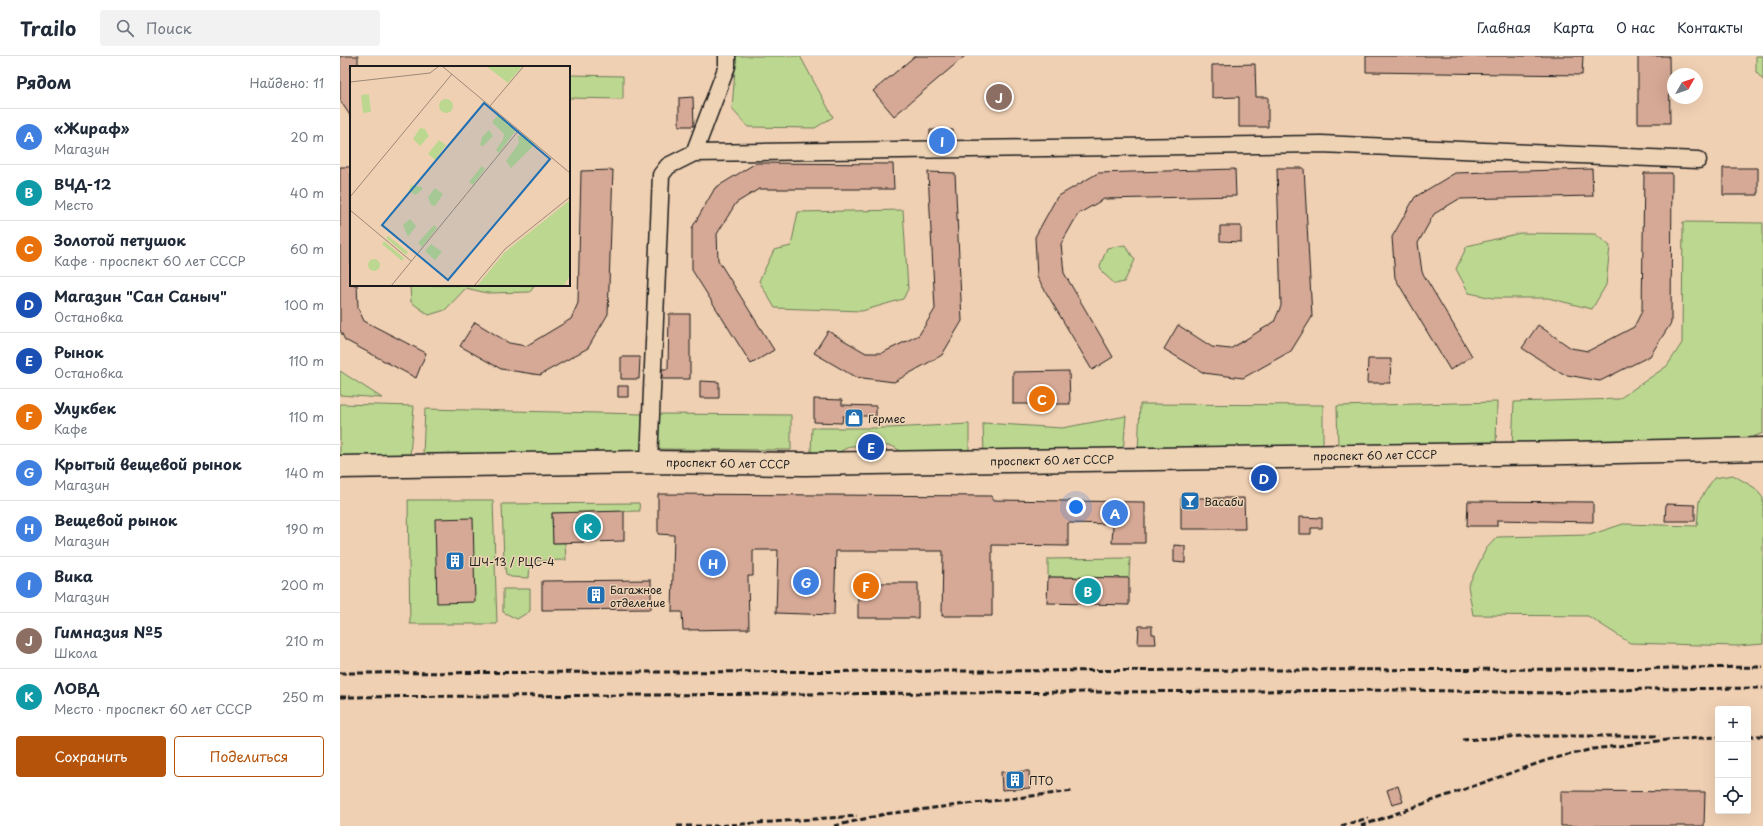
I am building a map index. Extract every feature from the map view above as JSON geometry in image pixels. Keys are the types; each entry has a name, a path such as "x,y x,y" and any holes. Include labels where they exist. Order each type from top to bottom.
{"street":[{"path":"694,153 727,66 727,56"},
{"path":"649,462 661,175 668,166 694,153 1321,144 1698,160"},
{"name":"проспект 60 лет СССР","path":"340,467 649,462 804,464 1763,449"}],"green space":[{"path":"736,56 800,56 833,117 815,128 748,127 732,109"},
{"path":"1756,56 1763,56 1763,80 1756,72"},
{"path":"570,75 623,76 623,99 570,98"},
{"path":"903,210 908,289 903,299 862,311 775,308 759,281 774,250 791,246 798,212"},
{"path":"1683,222 1763,223 1763,433 1735,444 1512,448 1514,402 1619,399 1667,366 1682,343"},
{"path":"1520,233 1595,234 1610,246 1606,285 1592,309 1548,298 1493,298 1469,293 1456,269 1467,246"},
{"path":"1125,245 1135,260 1124,282 1115,284 1103,273 1100,266 1107,248"},
{"path":"410,286 534,286 530,292 487,293 466,288 445,310 429,315 411,302"},
{"path":"340,371 382,398 340,395"},
{"path":"1497,402 1496,447 1338,448 1337,406"},
{"path":"340,404 414,406 410,455 340,456"},
{"path":"1140,404 1323,405 1323,442 1315,452 1138,453"},
{"path":"425,409 642,414 642,452 423,455"},
{"path":"657,414 791,415 791,450 657,449"},
{"path":"1126,416 1123,453 984,455 983,423 1062,428"},
{"path":"969,424 969,455 908,455 892,446 851,446 837,453 811,452 812,428 889,428"},
{"path":"1733,475 1755,488 1763,498 1763,644 1737,646 1630,643 1588,616 1473,615 1468,586 1486,549 1497,537 1590,535 1623,524 1697,526 1699,501 1714,478"},
{"path":"408,500 493,500 497,624 410,624"},
{"path":"639,503 640,511 552,513 553,543 565,543 566,560 530,561 529,578 511,577 506,574 504,561 502,504"},
{"path":"1130,558 1129,578 1048,577 1048,559"},
{"path":"503,589 530,589 530,611 517,619 503,612"}],"building":[{"path":"340,56 358,56 358,66 350,66 350,115 340,100"},
{"path":"915,56 965,56 894,116 873,91"},
{"path":"1366,56 1583,56 1582,75 1366,72"},
{"path":"1638,56 1669,56 1669,68 1667,68 1667,104 1670,104 1670,123 1638,123"},
{"path":"1255,64 1256,97 1268,97 1268,127 1239,127 1239,97 1212,98 1212,65"},
{"path":"693,97 694,126 679,126 679,98"},
{"path":"930,130 953,130 953,140 930,140"},
{"path":"756,163 893,164 894,189 759,189 736,203 717,234 718,260 774,350 751,364 692,270 692,228 715,188"},
{"path":"340,167 350,167 350,286 357,286 358,308 364,321 426,353 416,378 345,340 340,330"},
{"path":"1277,168 1304,168 1312,317 1291,351 1243,378 1204,373 1164,349 1178,325 1212,347 1230,349 1274,322 1281,306"},
{"path":"1723,168 1758,168 1758,195 1723,195"},
{"path":"1235,169 1236,196 1104,199 1078,214 1061,244 1064,273 1113,357 1092,370 1037,277 1035,237 1057,197 1098,173"},
{"path":"1592,169 1593,196 1459,199 1434,214 1418,243 1422,272 1472,356 1450,370 1395,278 1392,237 1415,197 1455,173"},
{"path":"613,170 608,314 588,348 540,375 501,369 460,346 475,322 509,343 526,346 571,319 578,303 581,171"},
{"path":"928,172 955,173 962,321 942,355 894,382 855,377 814,353 828,331 866,353 882,353 919,335 935,309"},
{"path":"1644,173 1672,173 1671,323 1650,356 1600,381 1562,374 1522,348 1538,325 1571,348 1588,351 1634,327 1642,311"},
{"path":"1220,226 1241,226 1241,242 1220,241"},
{"path":"669,314 690,314 690,379 662,379 662,369 668,369"},
{"path":"621,357 640,357 639,379 621,379"},
{"path":"1368,359 1391,359 1390,383 1367,383"},
{"path":"1069,371 1070,404 1013,404 1013,372"},
{"path":"700,381 719,382 719,398 700,398"},
{"path":"618,386 628,386 628,397 618,397"},
{"path":"814,399 842,400 842,405 876,406 876,416 843,416 842,423 814,422"},
{"path":"658,494 992,496 992,500 1145,502 1145,543 1112,543 1113,524 1068,523 1068,546 992,545 992,616 942,616 943,551 836,551 834,615 776,613 778,550 753,550 753,576 748,576 749,629 683,630 682,612 672,612 674,535 658,534"},
{"path":"1181,498 1244,498 1245,529 1181,529"},
{"path":"1468,501 1593,502 1593,522 1497,520 1497,526 1467,526"},
{"path":"1666,504 1695,505 1695,521 1665,521"},
{"path":"624,511 624,541 553,543 552,513"},
{"path":"1299,517 1322,518 1322,528 1311,528 1311,534 1299,534"},
{"name":"ШЧ-13 / РЦС-4","path":"473,518 475,602 437,603 435,519"},
{"path":"1174,545 1185,546 1185,563 1174,562"},
{"path":"1048,577 1129,578 1129,605 1047,603"},
{"name":"Багажное отделение","path":"651,580 651,609 542,610 542,581"},
{"path":"858,583 918,583 918,618 858,618"},
{"path":"1139,626 1152,626 1152,634 1155,634 1156,644 1138,644"},
{"name":"ПТО","path":"1029,771 1030,788 1002,790 1001,772"},
{"path":"1398,786 1403,802 1392,805 1387,790"},
{"path":"1561,791 1705,792 1704,826 1561,826"}],"railway":[{"path":"340,673 1594,669 1763,667"},
{"path":"340,697 1406,690 1549,693 1645,689 1763,688"},
{"path":"1462,740 1523,736 1660,736"},
{"path":"1751,736 1763,736"},
{"path":"1361,826 1547,760 1593,749 1667,740 1715,737"},
{"path":"834,826 885,814 1073,791"},
{"path":"677,826 714,826 857,816"},
{"path":"1341,826 1368,818"}],"place":[{"name":"Гимназия №5","path":"999,97"},
{"name":"Вика","path":"942,141"},
{"name":"Золотой петушок","path":"1042,399"},
{"name":"Гермес","path":"854,418"},
{"name":"Рынок","path":"871,447"},
{"name":"Магазин \"Сан Саныч\"","path":"1264,478"},
{"name":"Васаби","path":"1190,501"},
{"name":"«Жираф»","path":"1115,513"},
{"name":"ЛОВД","path":"588,527"},
{"name":"ШЧ-13 / РЦС-4","path":"455,561"},
{"name":"Вещевой рынок","path":"713,563"},
{"name":"Крытый вещевой рынок","path":"806,582"},
{"name":"Улукбек","path":"866,586"},
{"name":"ВЧД-12","path":"1088,591"},
{"name":"Багажное отделение","path":"596,595"},
{"name":"ПТО","path":"1015,780"}]}
